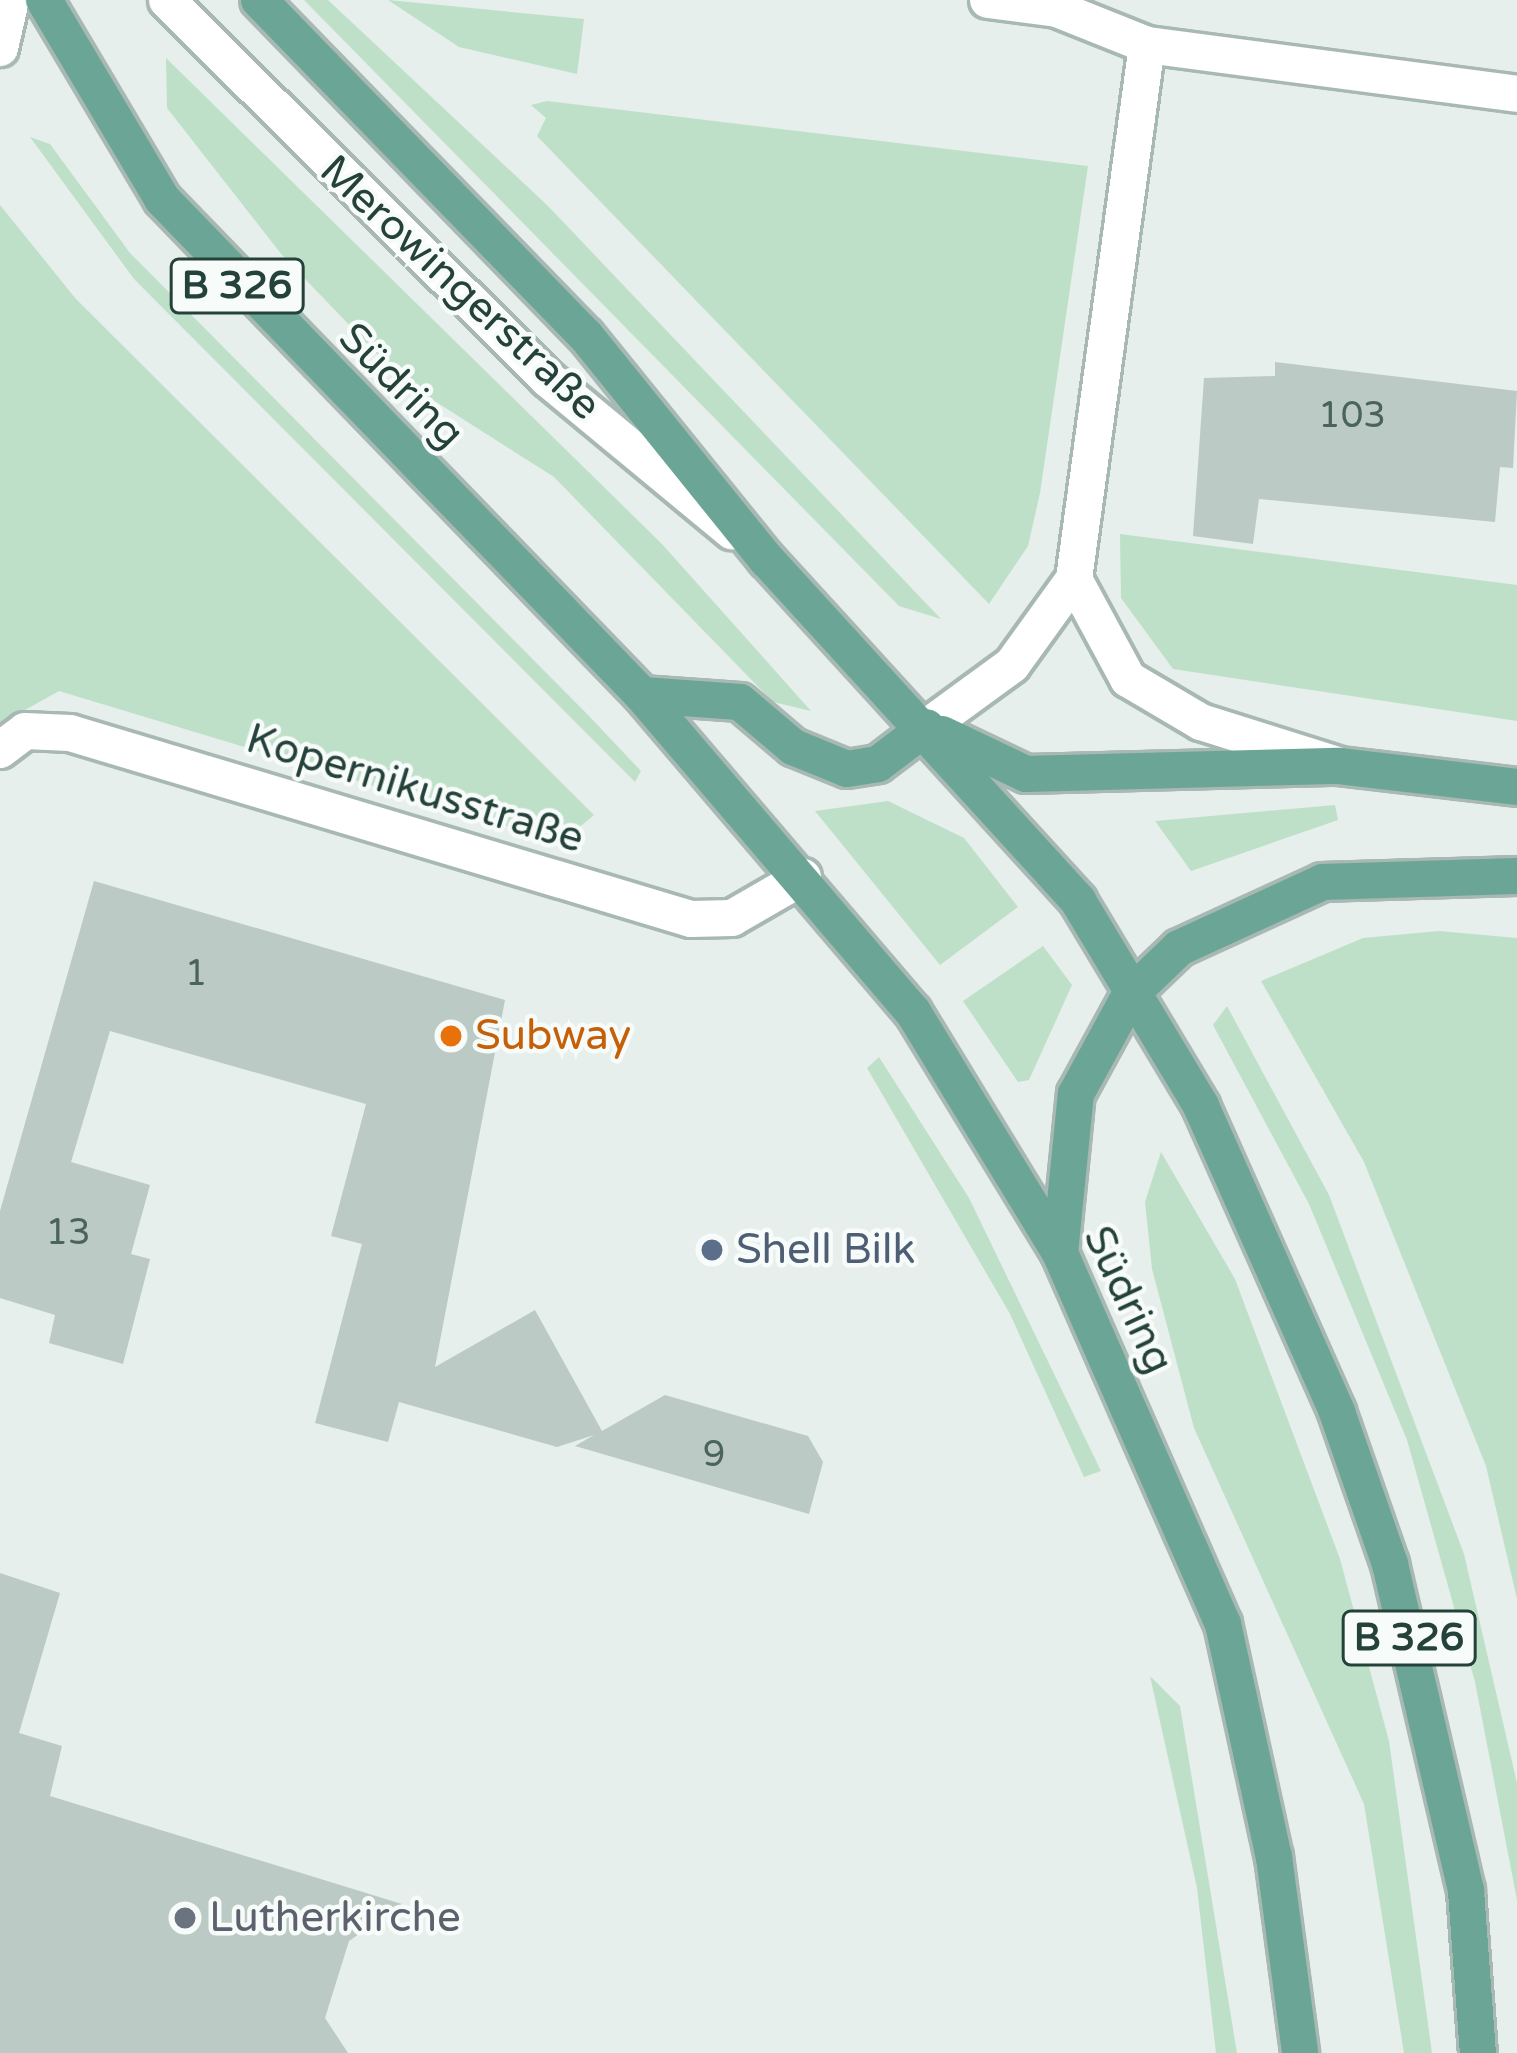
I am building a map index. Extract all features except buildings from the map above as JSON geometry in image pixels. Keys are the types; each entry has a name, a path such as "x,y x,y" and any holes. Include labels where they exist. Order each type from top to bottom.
{"main road":[{"name":"Südring","path":"44,0 112,126 224,272 642,695 913,1012 1060,1252 1223,1624 1274,1857 1300,2053"},
{"name":"B 326","path":"259,0 586,336 767,560 928,728 1078,901 1249,1203 1390,1564 1466,1892 1478,2053"},
{"path":"642,695 740,701 794,747 847,770 878,764 928,728"},
{"name":"B 326","path":"928,728 1026,774 1339,766 1517,787"},
{"path":"1060,1252 1076,1094 1130,995 1206,931 1323,882 1517,876"}],"street":[{"path":"0,48 10,0"},
{"name":"Merowingerstraße","path":"167,0 548,379 767,560"},
{"path":"988,0 1057,9 1147,45 1517,94"},
{"path":"928,728 1012,664 1074,579 1147,45"},
{"path":"1074,579 1128,679 1201,722 1339,766"},
{"name":"Kopernikusstraße","path":"0,751 25,731 70,733 691,919 732,918 803,878"}],"green space":[{"path":"304,0 328,0 548,206 941,619 899,606"},
{"path":"388,0 584,19 577,74 459,47"},
{"path":"166,58 662,544 811,711 773,702 554,477 403,381 282,255 167,108"},
{"path":"547,101 1088,166 1040,493 1028,546 989,604 537,136 546,118 531,105"},
{"path":"30,137 50,144 130,253 641,771 635,782 134,279"},
{"path":"0,205 76,299 594,815 571,834 536,835 59,691 0,724"},
{"path":"1120,534 1517,585 1517,721 1173,669 1121,598"},
{"path":"888,801 964,838 1018,907 940,965 815,811"},
{"path":"1335,805 1338,820 1191,871 1155,821"},
{"path":"1439,931 1517,938 1517,1599 1486,1466 1364,1162 1261,981 1363,938"},
{"path":"1043,946 1072,985 1029,1080 1018,1082 963,1001"},
{"path":"1227,1006 1329,1195 1464,1554 1517,1783 1517,1900 1475,1682 1407,1440 1309,1204 1213,1025"},
{"path":"879,1057 969,1198 1101,1471 1084,1477 1010,1314 867,1068"},
{"path":"1161,1152 1235,1279 1340,1559 1389,1741 1432,2053 1404,2053 1364,1804 1194,1428 1152,1269 1145,1202"},
{"path":"1150,1676 1180,1706 1237,2053 1216,2053 1197,1888"}],"place":[{"name":"Subway","path":"451,1036"},
{"name":"Shell Bilk","path":"712,1250"},
{"name":"Lutherkirche","path":"185,1918"}]}
